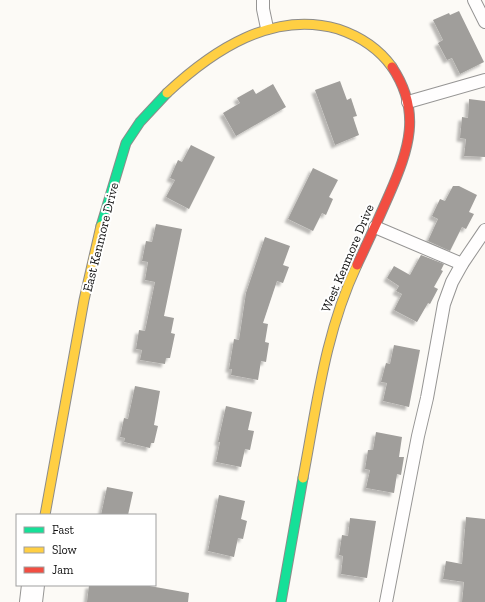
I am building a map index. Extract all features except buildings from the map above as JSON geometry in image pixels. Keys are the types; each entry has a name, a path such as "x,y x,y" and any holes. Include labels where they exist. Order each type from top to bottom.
{"street":[{"name":"West Kenmore Drive","path":"268,28 277,25 302,23 326,25 350,33 374,48 387,60 397,74 405,91 410,112 410,133 406,155 351,278 335,319 326,353 281,602"},
{"name":"East Kenmore Drive","path":"45,514 89,272 105,207 126,143 154,106 181,79 205,60 244,36 268,28"},
{"path":"31,602 33,586"}],"lane":[{"path":"263,0 263,10 268,28"},
{"path":"474,0 485,22"},
{"path":"408,102 485,80"},
{"path":"375,226 462,264"},
{"path":"386,602 418,436 427,398 444,304 452,282 462,264 485,230"}],"traffic: fast":[{"path":"101,226 126,143 140,122 167,93"},
{"path":"281,602 303,478"}],"traffic: slow":[{"path":"167,93 204,62 224,49 245,38 267,30 290,25 314,25 338,29 346,32 361,39 375,49 392,67"},
{"path":"45,514 84,300 101,226"},
{"path":"303,478 323,369 337,317 357,265"}],"traffic: jam":[{"path":"357,265 396,178 407,146 410,115 407,100 392,67"}]}
